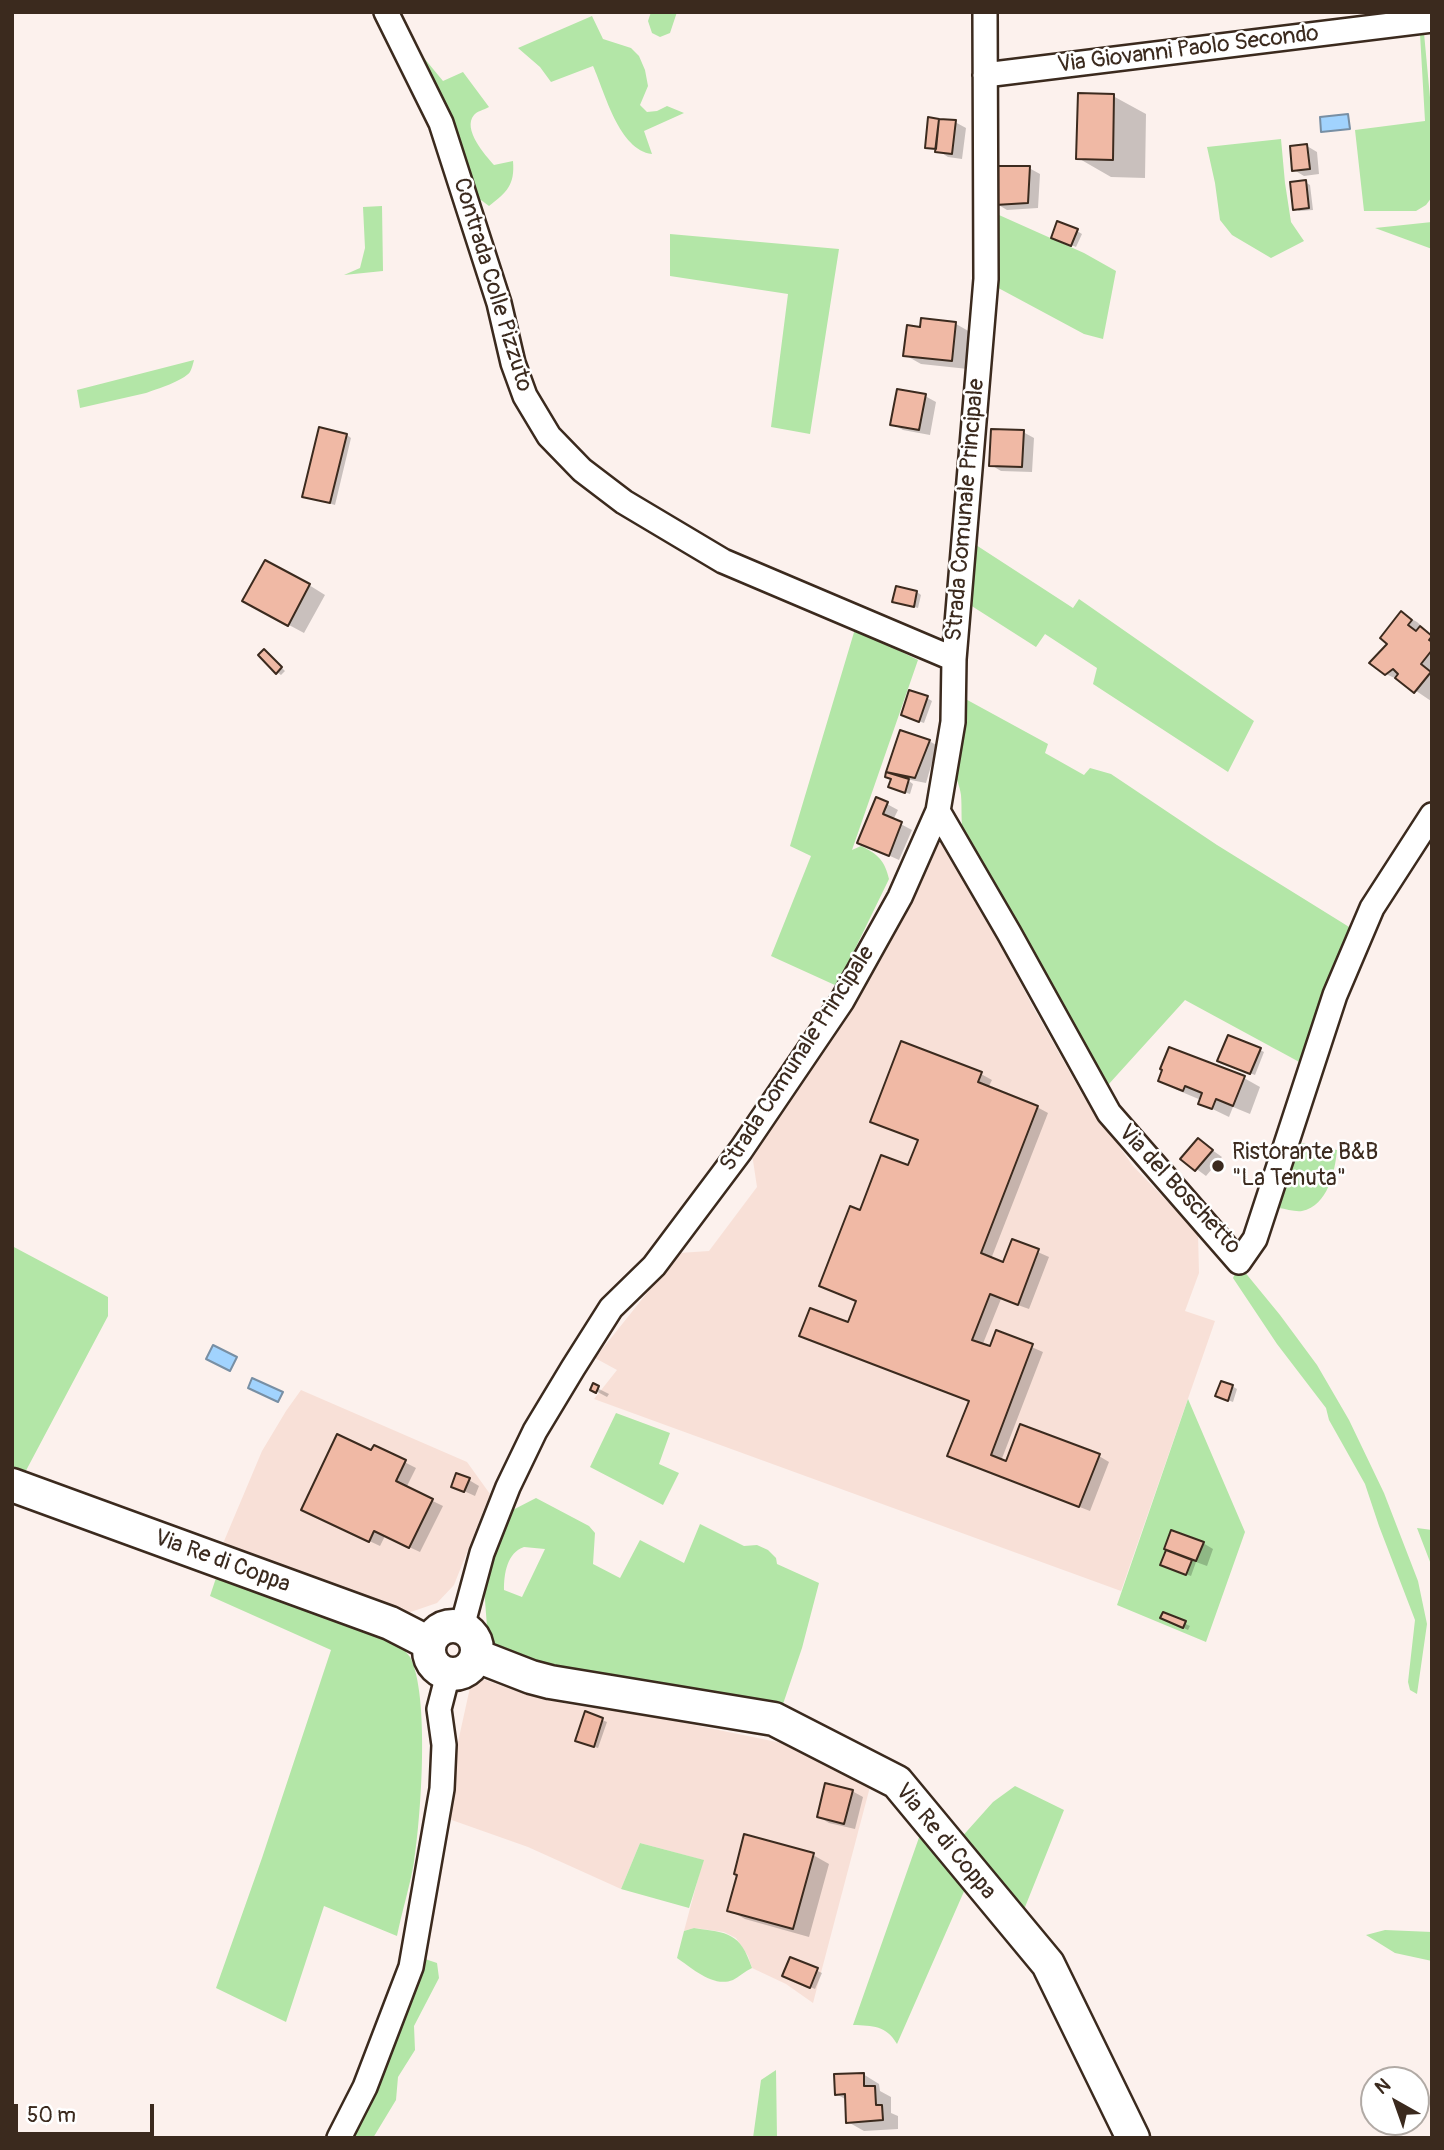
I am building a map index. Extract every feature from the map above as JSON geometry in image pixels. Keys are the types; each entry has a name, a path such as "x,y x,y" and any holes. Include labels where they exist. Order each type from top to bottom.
{"street":[{"name":"Contrada Colle Pizzuto","path":"386,12 441,123 499,303 513,363 525,396 549,436 582,471 624,502 723,561 954,659"},
{"name":"Strada Comunale Principale","path":"462,1627 482,1553 508,1487 542,1421 611,1308 654,1266 741,1150 842,1001 900,897 938,811 953,722 954,659 985,279 985,12"},
{"name":"Via Giovanni Paolo Secondo","path":"985,75 1432,20"},
{"name":"Via del Boschetto","path":"938,811 1108,1113 1239,1262 1255,1239 1335,995 1372,908 1432,815"},
{"name":"Via Re di Coppa","path":"12,1485 390,1623 429,1643"},
{"path":"450,1625 462,1627 473,1635 478,1649 477,1656 474,1663 463,1672 448,1674 432,1663 429,1643 439,1629 450,1625"},
{"name":"Via Re di Coppa","path":"477,1656 492,1660 520,1674 550,1682 774,1719 897,1782 1048,1964 1133,2138"},
{"path":"339,2138 365,2087 411,1968 442,1789 444,1745 439,1709 448,1674"}],"shaded area":[{"path":"940,838 951,851 1082,1094 1133,1166 1198,1233 1199,1273 1185,1311 1215,1321 1121,1591 594,1399 617,1370 595,1358 679,1253 709,1251 757,1187 752,1154 848,1010 930,839"},
{"path":"301,1390 467,1462 490,1494 454,1585 437,1603 396,1617 219,1553 262,1451"},
{"path":"480,1678 527,1695 573,1705 651,1716 801,1747 871,1783 813,2003 786,1984 752,1968 748,1956 736,1938 724,1932 694,1928 684,1931 703,1860 640,1843 621,1889 528,1847 446,1818 471,1683"}],"green space":[{"path":"651,12 677,12 670,33 660,37 652,33 648,21"},
{"path":"592,16 603,39 631,48 639,56 648,86 640,105 647,112 667,106 684,113 644,131 652,154 640,150 622,132 593,66 551,82 540,67 518,48"},
{"path":"1424,33 1432,119 1432,197 1416,211 1364,211 1355,130 1425,121 1420,34"},
{"path":"405,35 443,81 463,72 489,107 474,115 471,121 473,134 494,165 513,161 513,176 501,196 489,206 481,200 474,206"},
{"path":"1281,139 1291,222 1304,241 1271,258 1232,235 1220,220 1207,147"},
{"path":"382,206 383,271 344,275 360,268 365,248 363,207"},
{"path":"990,211 1084,253 1116,271 1103,339 1084,334 989,283"},
{"path":"1432,222 1432,249 1375,228"},
{"path":"670,234 839,249 810,434 771,427 788,294 670,276"},
{"path":"194,360 190,372 182,379 146,393 80,408 77,390"},
{"path":"976,545 1073,608 1079,599 1254,721 1228,772 1093,684 1097,668 1045,634 1036,647 967,603"},
{"path":"855,629 918,660 852,850 861,846 876,855 883,863 889,879 837,986 771,956 811,856 790,846"},
{"path":"960,696 1048,744 1045,753 1084,775 1090,768 1111,774 1217,845 1354,930 1303,1064 1185,1000 1108,1085 1085,1055 1044,974 964,836 961,795 955,768"},
{"path":"1296,1142 1337,1150 1332,1177 1324,1195 1311,1208 1302,1211 1279,1208"},
{"path":"12,1246 108,1297 108,1316 21,1480 12,1477"},
{"path":"1239,1265 1317,1365 1349,1420 1384,1493 1418,1581 1427,1624 1417,1694 1410,1690 1408,1682 1415,1620 1365,1484 1329,1420 1326,1408 1277,1344 1233,1278"},
{"path":"1188,1399 1245,1532 1206,1642 1117,1605"},
{"path":"616,1413 670,1433 659,1464 679,1473 663,1505 590,1467"},
{"path":"536,1498 589,1526 595,1533 593,1564 620,1578 640,1540 684,1563 700,1524 744,1546 757,1545 768,1550 776,1558 777,1564 819,1583 802,1648 782,1707 587,1679 509,1657 493,1642 487,1627 484,1587 505,1514","holes":["524,1547 545,1549 522,1597 504,1590 506,1571 514,1554"]},
{"path":"1417,1528 1432,1530 1432,1567"},
{"path":"217,1575 399,1645 410,1657 420,1699 422,1757 419,1816 414,1862 397,1936 324,1906 286,2022 216,1988 331,1650 210,1596"},
{"path":"1015,1786 1064,1810 1023,1912 959,1840 993,1802"},
{"path":"922,1829 969,1880 897,2044 884,2030 873,2026 853,2025"},
{"path":"640,1843 704,1860 689,1908 621,1889"},
{"path":"694,1928 731,1936 743,1947 752,1968 725,1982 710,1979 677,1958 684,1931"},
{"path":"1385,1930 1432,1932 1432,1961 1395,1953 1366,1935"},
{"path":"419,1957 437,1963 439,1978 414,2026 415,2050 398,2077 396,2100 373,2138 345,2138"},
{"path":"776,2070 777,2138 753,2138 761,2080"}],"water":[{"path":"1348,114 1350,129 1321,132 1320,117"},
{"path":"213,1345 237,1357 230,1371 206,1359"},
{"path":"252,1378 283,1392 278,1402 248,1388"}],"building":[{"path":"1078,93 1114,94 1113,160 1076,159"},
{"path":"928,117 939,119 936,149 925,148"},
{"path":"939,119 956,120 952,154 935,152"},
{"path":"1307,144 1310,169 1292,171 1290,146"},
{"path":"994,166 1030,166 1028,203 995,205"},
{"path":"1306,180 1309,208 1293,210 1290,182"},
{"path":"1057,221 1078,229 1071,246 1051,238"},
{"path":"921,318 956,322 952,361 903,356 907,325 920,327"},
{"path":"897,389 926,394 919,430 890,425"},
{"path":"319,427 347,434 330,503 302,497"},
{"path":"991,429 1024,430 1022,467 989,466"},
{"path":"265,560 310,584 288,626 242,601"},
{"path":"896,586 917,591 914,607 892,602"},
{"path":"1401,611 1412,620 1408,625 1416,631 1420,626 1432,636 1429,640 1432,642 1432,650 1421,664 1431,672 1414,693 1395,678 1398,674 1393,669 1385,675 1369,663 1387,644 1380,638"},
{"path":"264,649 282,667 276,674 258,655"},
{"path":"909,690 928,696 919,722 901,715"},
{"path":"900,730 930,740 915,778 886,772"},
{"path":"886,772 909,779 905,793 888,787 891,779 885,777"},
{"path":"876,797 888,802 883,814 902,822 889,856 857,843"},
{"path":"1228,1035 1261,1048 1250,1074 1217,1061"},
{"path":"901,1041 982,1072 978,1082 1038,1106 981,1253 1003,1262 1012,1239 1039,1249 1018,1305 990,1294 972,1340 990,1346 996,1330 1033,1344 991,1455 1006,1461 1020,1424 1100,1454 1079,1507 947,1456 969,1401 799,1336 810,1308 848,1322 856,1301 819,1286 850,1206 860,1210 881,1155 908,1165 918,1140 870,1122"},
{"path":"1169,1047 1245,1076 1233,1106 1216,1099 1212,1109 1198,1104 1202,1093 1185,1086 1183,1091 1158,1081"},
{"path":"1198,1138 1213,1150 1195,1171 1180,1159"},
{"path":"1221,1381 1233,1385 1228,1401 1215,1396"},
{"path":"593,1383 599,1386 596,1393 590,1390"},
{"path":"337,1434 371,1450 374,1445 406,1460 396,1481 433,1499 409,1548 374,1531 369,1542 301,1510"},
{"path":"456,1473 470,1478 464,1492 451,1487"},
{"path":"1171,1530 1204,1542 1196,1561 1164,1549"},
{"path":"1166,1550 1192,1560 1186,1575 1160,1565"},
{"path":"1163,1612 1186,1621 1183,1628 1160,1618"},
{"path":"585,1711 603,1718 594,1747 575,1741"},
{"path":"825,1783 853,1790 844,1824 817,1817"},
{"path":"744,1834 814,1853 793,1929 727,1911"},
{"path":"790,1957 818,1968 810,1988 782,1976"},
{"path":"864,2073 864,2086 875,2086 876,2105 882,2105 883,2120 846,2123 845,2094 835,2095 834,2074"}],"place":[{"name":"Ristorante B&B \"La Tenuta\"","path":"1218,1166"}]}
